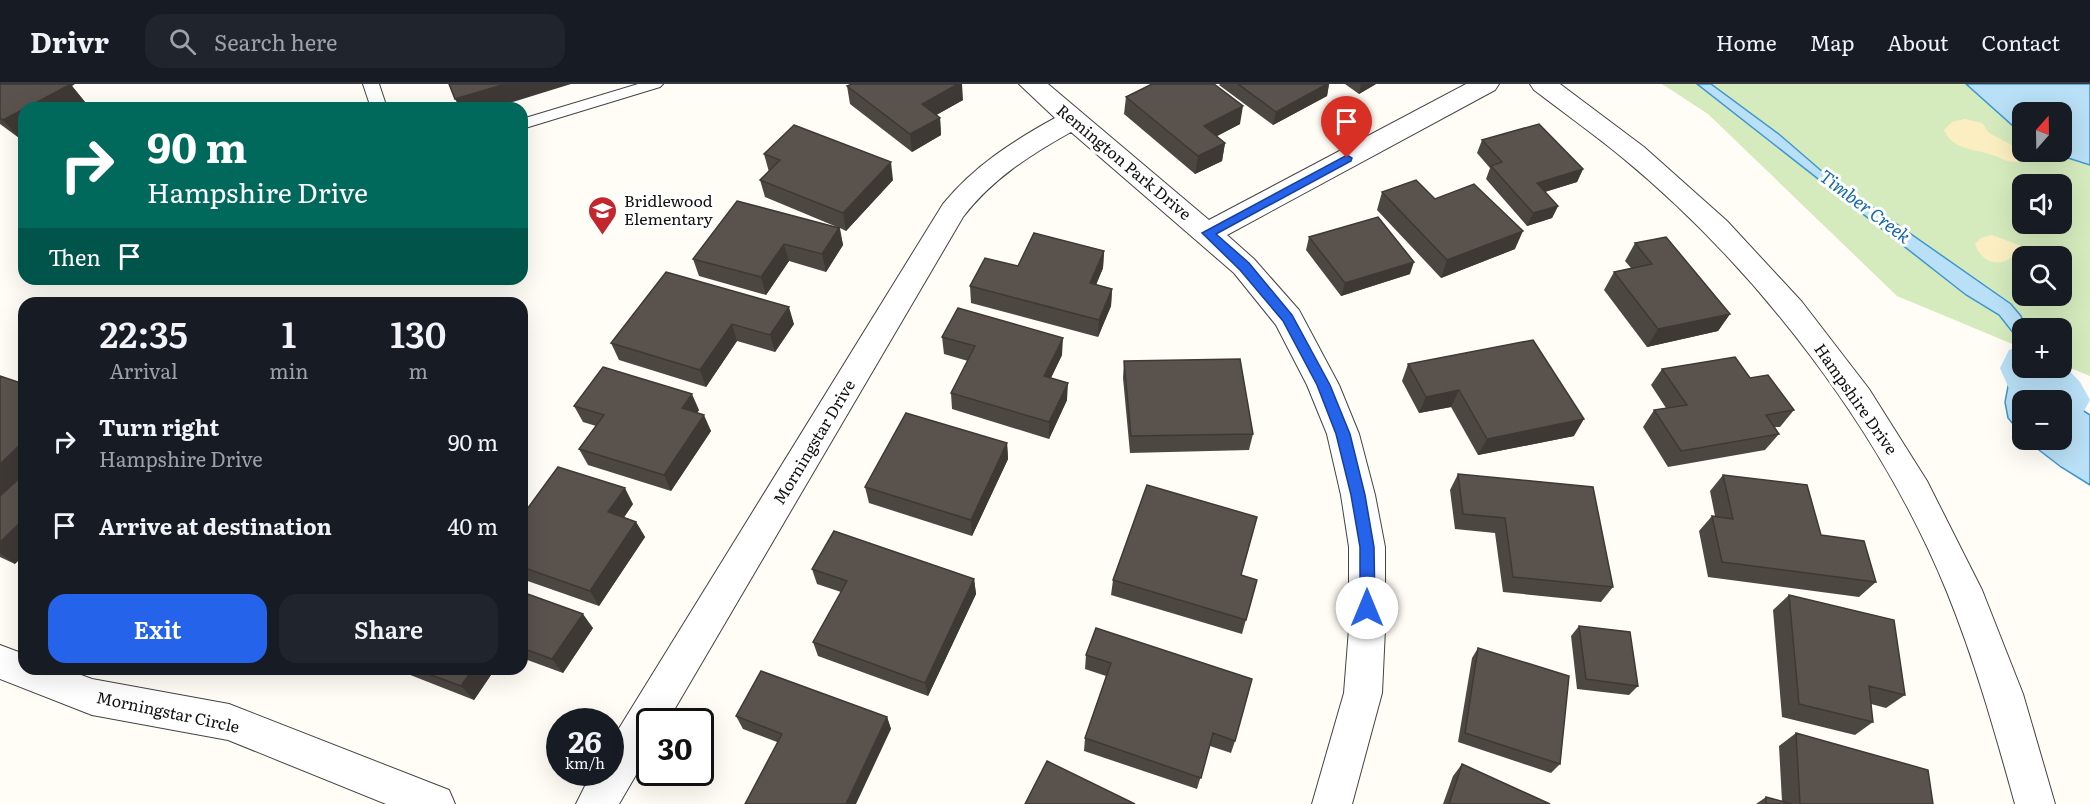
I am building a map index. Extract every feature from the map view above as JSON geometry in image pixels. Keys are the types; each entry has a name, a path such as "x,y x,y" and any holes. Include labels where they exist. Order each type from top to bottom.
{"street":[{"name":"Remington Park Drive","path":"1032,84 1208,233 1244,267 1288,318 1323,385 1343,434 1358,495 1367,547 1367,629 1363,693 1332,804"},
{"path":"1208,233 1486,84"},
{"name":"Hampshire Drive","path":"1543,84 1576,107 1644,162 1713,223 1778,293 1839,369 1889,444 1943,541 1988,645 2020,741 2035,804"},
{"name":"Morningstar Drive","path":"596,804 964,195 1008,155 1072,120"},
{"name":"Morningstar Circle","path":"0,662 18,669"},
{"name":"Morningstar Circle","path":"35,675 92,696 229,722 435,804"}],"lane":[{"path":"371,84 377,102"},
{"path":"528,122 655,84"}],"green space":[{"path":"1662,84 2090,84 2090,376 2072,369 2072,318 2012,318 2012,344 1897,296 1708,114"}],"sand":[{"path":"1965,119 1982,123 1989,133 2012,145 2012,161 1958,145 1944,130 1952,122"},
{"path":"1992,235 2021,246 2012,246 2012,259 1995,262 1985,258 1977,250 1975,244 1981,238"}],"water":[{"path":"1697,84 1711,84 1780,135 1824,173 2011,304 2022,318 2012,318 2012,331 1999,315 1966,295"},
{"path":"1966,84 2090,84 2090,165 2072,159 2072,102 2012,102 2012,125"},
{"path":"2012,368 2012,378 2034,378 2051,390 2012,390 2012,423 2008,418 2005,402"},
{"path":"2072,403 2090,415 2090,485 2039,450 2072,450"}],"building":[{"path":"0,84 71,84 37,102 18,102 18,112 3,120 0,118"},
{"path":"449,84 505,84 455,99"},
{"path":"852,84 958,84 922,104 940,118 910,134 847,86"},
{"path":"1152,84 1214,84 1243,106 1204,126 1225,143 1198,156 1126,97"},
{"path":"1238,84 1327,84 1276,112"},
{"path":"1539,124 1583,169 1537,183 1558,206 1533,213 1491,166 1502,162 1482,140"},
{"path":"794,125 891,162 843,213 760,180 780,160 764,154"},
{"path":"1416,180 1435,199 1474,184 1523,231 1447,260 1382,192"},
{"path":"737,201 839,228 822,254 784,244 761,277 693,259"},
{"path":"1378,217 1414,262 1345,283 1309,237"},
{"path":"1034,233 1104,251 1090,283 1112,289 1099,320 970,286 985,258 1018,266"},
{"path":"1666,237 1730,314 1658,329 1614,272 1652,264 1635,243"},
{"path":"666,272 789,307 770,335 732,324 700,370 611,343"},
{"path":"958,308 1063,338 1044,376 1068,383 1049,422 951,393 975,346 942,337"},
{"path":"1533,340 1584,419 1487,439 1459,390 1426,397 1408,364"},
{"path":"1735,357 1750,378 1768,375 1794,410 1766,415 1779,434 1681,451 1654,410 1687,405 1662,369"},
{"path":"1240,359 1253,434 1131,436 1124,361"},
{"path":"603,367 692,394 682,408 704,415 664,475 579,449 604,415 574,406"},
{"path":"0,376 18,382 18,447 0,464"},
{"path":"906,413 1007,443 971,520 865,487"},
{"path":"558,467 625,488 608,512 636,522 590,591 528,569 528,508"},
{"path":"1458,474 1593,487 1613,587 1513,577 1505,518 1463,514"},
{"path":"1723,475 1807,485 1821,535 1864,541 1876,582 1722,562 1712,516 1733,519"},
{"path":"18,480 18,525 0,542 0,496"},
{"path":"1147,485 1257,517 1241,575 1257,580 1246,620 1113,580"},
{"path":"834,531 974,579 925,683 813,642 847,581 812,569"},
{"path":"528,594 583,614 552,659 528,650"},
{"path":"1789,595 1894,620 1905,695 1869,686 1873,722 1799,704"},
{"path":"1579,626 1630,632 1638,686 1586,679"},
{"path":"1096,628 1252,679 1235,741 1213,733 1201,778 1085,738 1111,663 1086,655"},
{"path":"1478,648 1569,676 1560,764 1465,733"},
{"path":"761,671 887,717 846,804 745,804 782,734 736,716"},
{"path":"431,675 469,675 461,686"},
{"path":"1796,733 1928,770 1933,804 1800,804"},
{"path":"1047,761 1135,804 1025,804"},
{"path":"1462,764 1550,804 1449,804"},
{"path":"1766,797 1792,804 1766,804"}],"waterway":[{"name":"Timber Creek","path":"2035,378 2046,390"}],"place":[{"name":"Bridlewood Elementary","path":"603,236"}],"route":[{"path":"1347,158 1208,233 1244,267 1288,318 1323,385 1343,434 1358,495 1367,547 1367,608"}]}
